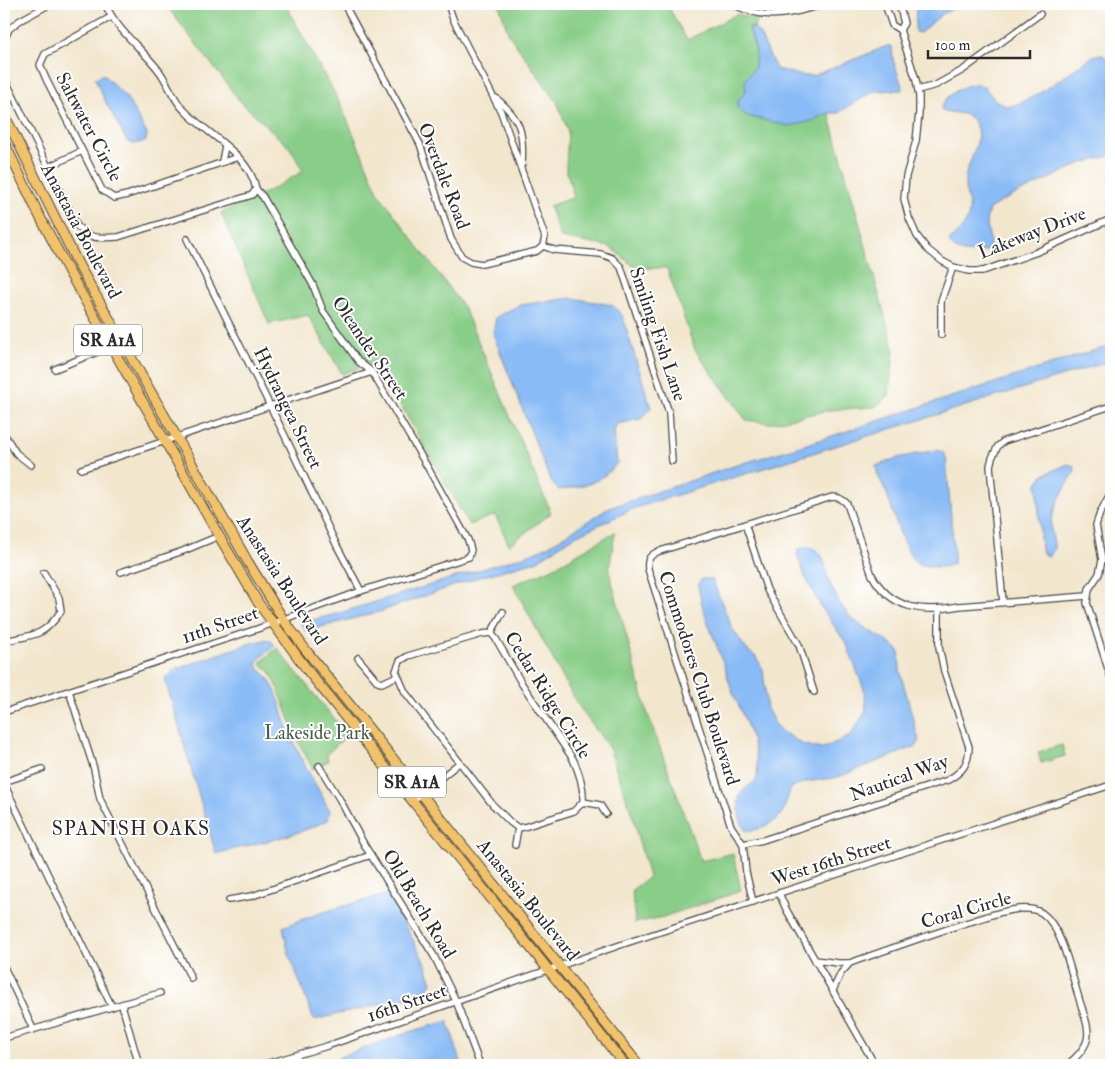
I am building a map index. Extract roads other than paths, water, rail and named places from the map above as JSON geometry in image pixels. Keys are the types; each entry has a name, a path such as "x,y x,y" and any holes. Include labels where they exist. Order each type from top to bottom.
{"main road":[{"name":"Anastasia Boulevard","path":"4,114 79,266 239,546 283,619 305,649 639,1065"},
{"name":"Anastasia Boulevard","path":"4,142 38,214 259,604 308,671 625,1065"}],"street":[{"path":"4,40 9,29 19,21 50,4"},
{"path":"4,78 77,226 85,234 98,238 118,237 252,195 256,189 249,168 183,110 160,73 120,29 111,17 105,4"},
{"name":"Overdale Road","path":"344,4 420,144 451,239 462,256 471,262 482,264 537,251 544,246"},
{"path":"448,4 453,19 501,112 545,237 544,246"},
{"path":"733,4 763,14 778,16 825,4"},
{"name":"Lakeway Drive","path":"885,4 892,25 900,30 918,90 919,113 916,141 906,176 904,199 909,218 917,236 927,249 953,267 969,271 983,270 1052,246 1111,221"},
{"name":"Lakeway Drive","path":"898,4 904,23 900,30"},
{"path":"918,90 936,84 963,70 1040,14"},
{"name":"Saltwater Circle","path":"111,17 45,54 40,65 102,190 114,198 127,195 238,157"},
{"path":"493,95 509,110 520,125 523,142 522,168"},
{"path":"222,161 225,146"},
{"path":"48,167 82,151"},
{"name":"Oleander Street","path":"256,189 263,197 313,285 323,311 358,361 372,372 461,527 468,540 471,552"},
{"name":"Hydrangea Street","path":"187,239 285,436 337,546 361,591"},
{"name":"Smiling Fish Lane","path":"544,246 554,250 601,254 612,258 621,267 669,413 672,462"},
{"path":"941,335 941,301 953,267"},
{"path":"55,369 112,346"},
{"path":"81,469 372,372"},
{"path":"1003,602 990,479 990,466 995,452 1004,441 1111,406"},
{"path":"4,434 16,453 31,465"},
{"path":"1111,492 1098,518 1096,532 1101,552 1101,567 1087,596 1088,610 1111,678"},
{"name":"Commodores Club Boulevard","path":"753,902 746,872 743,844 731,826 655,594 648,569 647,560 650,556 657,552 832,497 843,499 847,504 872,575 885,594 905,605 939,610 959,606 1087,596"},
{"path":"745,524 767,590 799,645 814,692"},
{"path":"121,572 183,552 219,536"},
{"name":"11th Street","path":"4,712 272,623 361,591 469,557 471,552"},
{"path":"4,641 26,637 47,629 61,611 59,598 44,573"},
{"name":"Nautical Way","path":"743,844 782,834 948,780 960,773 966,765 969,748 944,670 939,647 939,610"},
{"path":"491,633 502,612"},
{"name":"Cedar Ridge Circle","path":"397,676 396,671 400,661 408,656 491,633 522,684 573,759 580,777 583,802"},
{"path":"358,658 378,682 382,683 397,676 406,692 459,763 493,805 518,828"},
{"path":"70,691 94,769 100,799 191,978"},
{"path":"413,801 459,763"},
{"name":"Old Beach Road","path":"318,766 434,956 456,1002 480,1065"},
{"path":"42,769 4,783 112,1007"},
{"name":"West 16th Street","path":"560,966 1111,785"},
{"path":"518,828 574,811 583,802 600,805 606,814"},
{"path":"515,846 518,828"},
{"path":"229,900 252,896 371,855"},
{"path":"779,894 875,1065"},
{"name":"Coral Circle","path":"815,960 838,963 850,962 957,926 1012,910 1032,909 1042,913 1059,936 1087,1025 1088,1041 1079,1055 1067,1065"},
{"path":"833,990 841,973 850,962"},
{"name":"16th Street","path":"262,1065 288,1058 560,966"},
{"path":"4,967 33,1029"},
{"path":"4,1038 160,993"},
{"path":"122,1005 139,1065"},
{"path":"288,1058 290,1065"}],"water":[{"path":"916,4 962,4 942,14 920,33 915,32"},
{"path":"749,28 754,28 759,33 776,69 804,76 813,76 887,46 892,46 893,60 902,90 874,91 838,113 829,113 813,121 789,126 747,116 738,108 737,102 746,91 745,81 755,67 756,51"},
{"path":"1101,54 1108,59 1111,66 1111,156 1082,163 989,209 986,221 990,240 989,250 967,252 952,246 949,242 964,225 969,214 965,183 978,136 977,128 970,117 945,111 941,109 942,105 957,91 976,84 983,86 995,99 1008,107 1041,92 1093,56"},
{"path":"103,74 126,97 147,134 146,141 133,144 127,141 105,101 95,78"},
{"path":"572,298 612,305 622,315 651,408 641,419 617,424 614,431 617,463 611,470 591,483 559,490 551,482 493,334 496,317 520,305"},
{"path":"1111,345 1111,361 635,508 575,536 536,561 476,578 382,611 306,631 300,623 343,612 527,555 546,547 609,508"},
{"path":"936,450 943,452 946,457 954,554 953,564 940,567 921,564 911,557 895,520 876,466 897,458"},
{"path":"1068,464 1074,466 1075,471 1054,511 1051,526 1054,549 1049,556 1045,555 1041,550 1037,483 1043,475"},
{"path":"809,547 822,556 831,585 846,612 858,623 893,645 899,651 900,671 919,741 917,746 841,776 809,782 791,788 783,811 777,819 757,829 745,830 739,815 738,804 741,794 757,777 755,749 707,621 698,584 702,579 712,579 732,628 746,649 756,657 763,669 767,709 778,729 802,744 821,749 850,736 866,711 865,692 846,643 821,607 805,576 797,555 798,549"},
{"path":"269,639 275,645 257,661 258,668 271,683 279,699 295,746 330,811 328,820 287,836 216,854 165,679 174,670 248,644"},
{"path":"389,894 426,965 432,983 427,989 414,996 314,1020 288,951 283,927 309,917"},
{"path":"448,1021 462,1065 333,1065 331,1060 409,1032"}],"district":[{"name":"SPANISH OAKS","path":"131,828"}],"park label":[{"name":"Lakeside Park","path":"317,733"}]}
